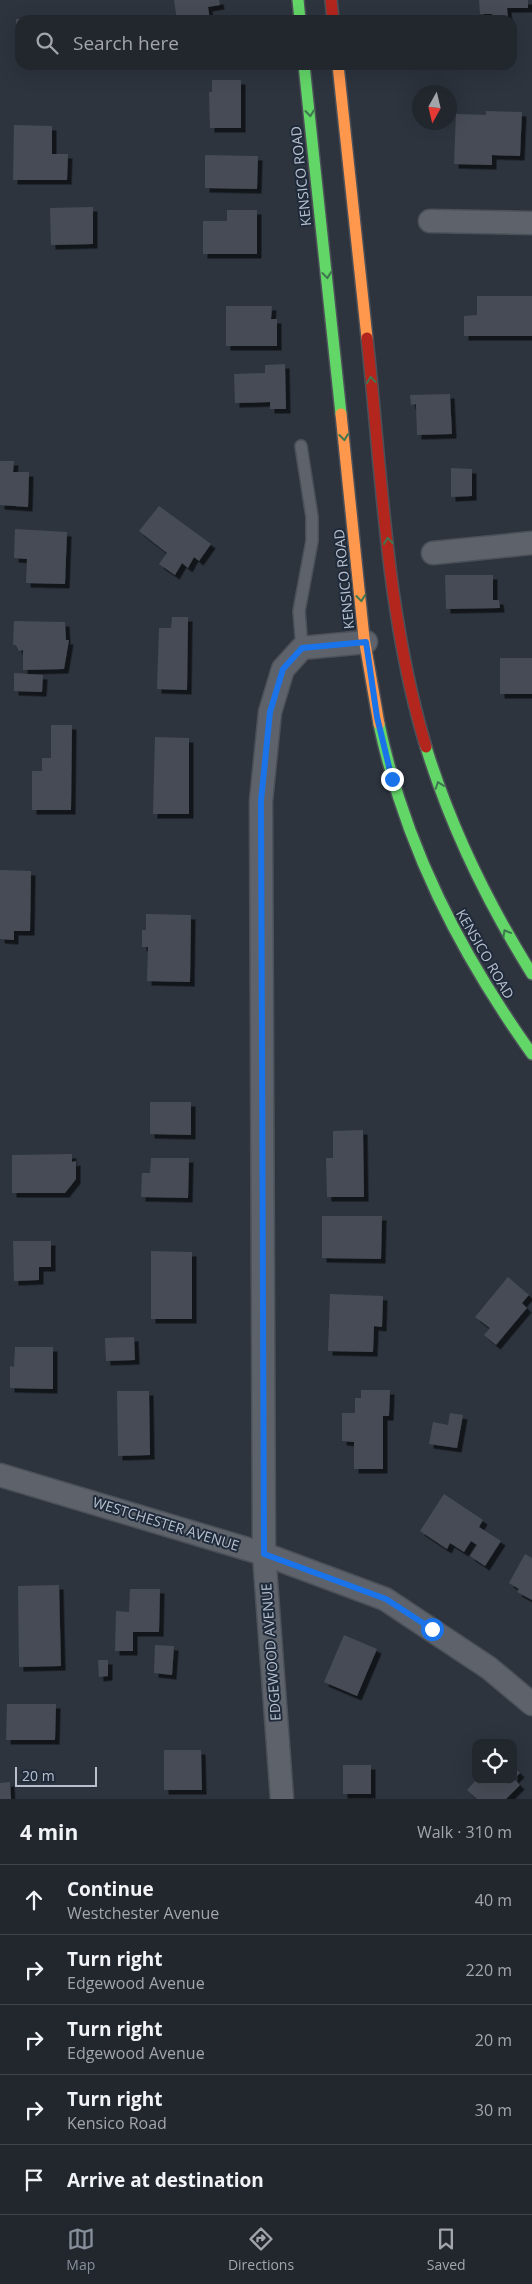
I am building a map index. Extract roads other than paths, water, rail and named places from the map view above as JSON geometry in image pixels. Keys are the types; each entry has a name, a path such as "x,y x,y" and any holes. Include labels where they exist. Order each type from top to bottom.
{"street":[{"path":"298,0 300,15"},
{"path":"331,0 332,15"},
{"name":"KENSICO ROAD","path":"305,70 366,642 384,749 402,809 421,863 436,898 466,955 499,1008 532,1054"},
{"path":"339,70 392,582 406,670 428,754 453,823 494,910 532,974"},
{"path":"430,222 532,223"},
{"path":"433,553 532,543"},
{"path":"302,648 366,642"},
{"name":"EDGEWOOD AVENUE","path":"282,1799 264,1554 261,801 270,712 283,669 302,648"},
{"name":"WESTCHESTER AVENUE","path":"0,1475 264,1554 386,1599 489,1668 532,1704"}],"lane":[{"path":"301,446 312,517 312,540 299,611 302,648"}]}
